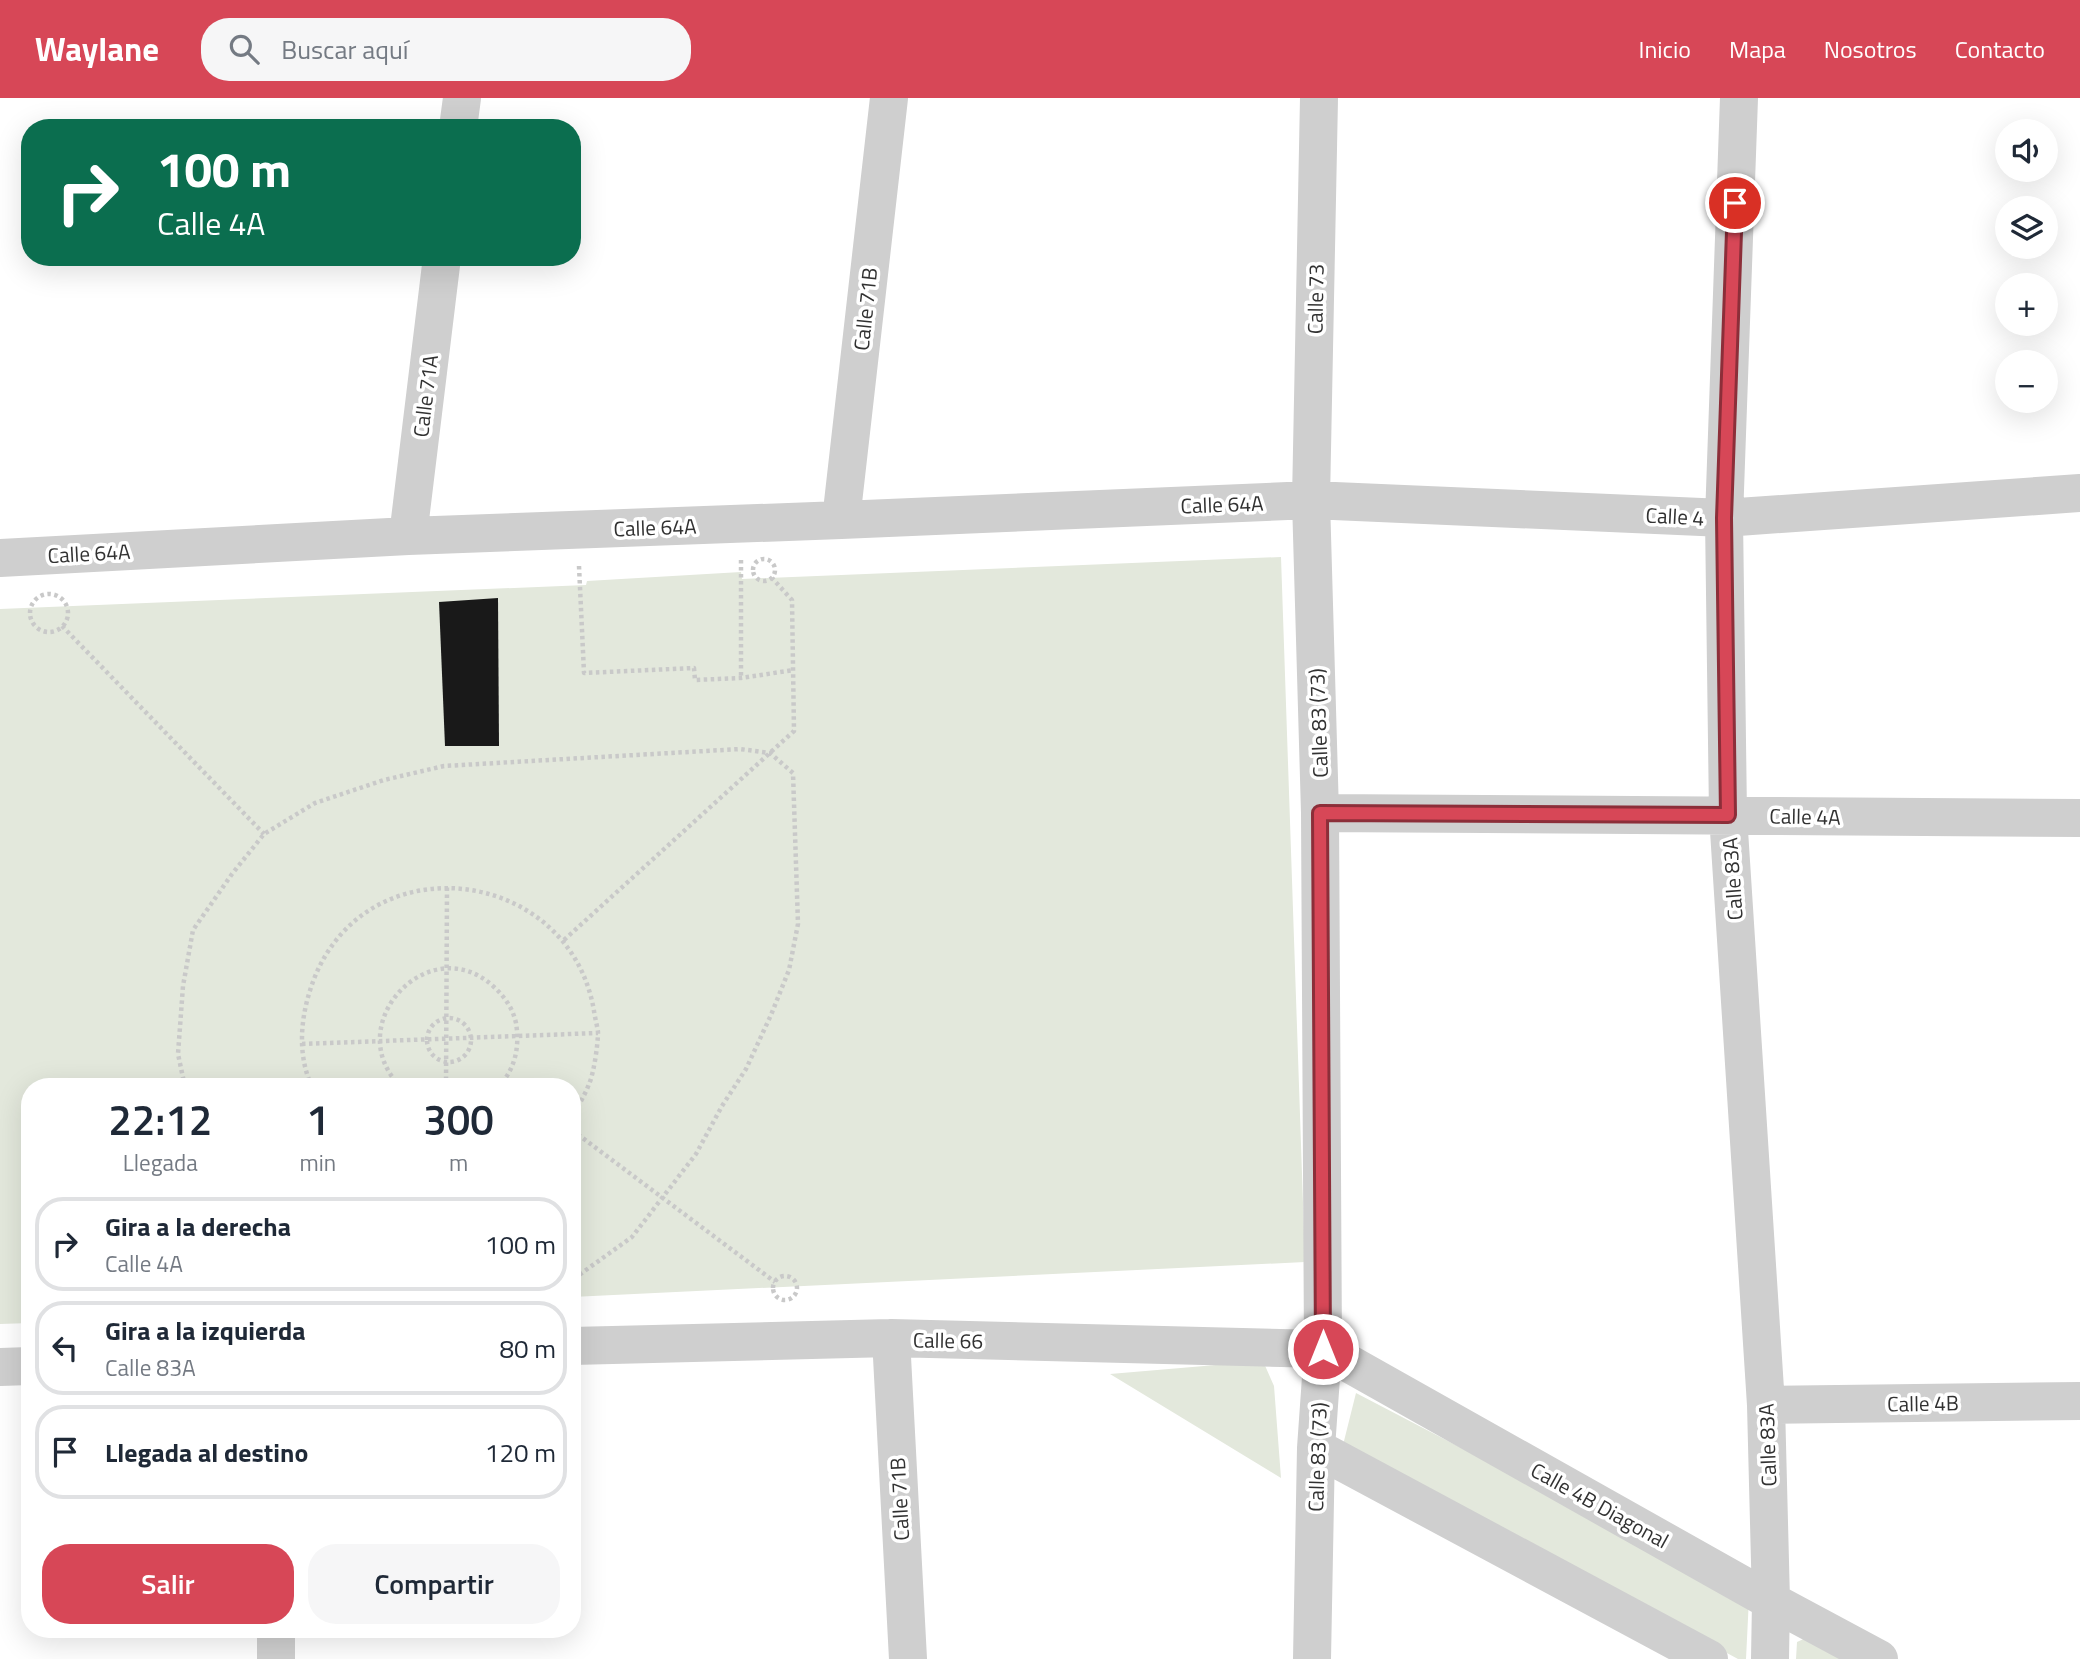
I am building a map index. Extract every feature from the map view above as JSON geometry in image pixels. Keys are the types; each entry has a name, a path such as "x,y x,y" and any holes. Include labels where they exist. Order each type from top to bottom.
{"street":[{"path":"459,119 462,98"},
{"name":"Calle 71B","path":"841,520 890,98"},
{"name":"Calle 73","path":"1311,500 1319,98"},
{"name":"Calle 83A","path":"1739,98 1724,518 1728,815 1766,1405 1770,1659"},
{"name":"Calle 71A","path":"408,536 441,266"},
{"name":"Calle 4","path":"1311,500 1724,518 2080,493"},
{"name":"Calle 64A","path":"0,558 408,536 1311,500"},
{"name":"Calle 83 (73)","path":"1311,500 1320,813 1323,1349 1316,1448 1312,1659"},
{"name":"Calle 4A","path":"1320,813 2080,818"},
{"name":"Calle 71B","path":"891,1338 908,1659"},
{"name":"Calle 66","path":"581,1346 891,1338 1323,1349"},
{"name":"Calle 4B Diagonal","path":"1323,1349 1879,1659"},
{"path":"0,1367 21,1366"},
{"name":"Calle 4B","path":"1766,1405 2080,1401"},
{"path":"1316,1448 1709,1659"},
{"path":"276,1638 276,1659"}],"path":[{"path":"741,553 741,678"},
{"path":"763,559 772,562 775,568 772,578 765,580 755,576 756,562 763,559"},
{"path":"579,562 584,673 694,668 695,680 741,678 794,670"},
{"path":"564,940 793,731 792,600 772,578"},
{"path":"50,594 61,599 67,610 66,621 62,626 51,632 44,632 33,625 30,612 34,600 50,594"},
{"path":"62,626 264,834"},
{"path":"183,1078 178,1054 183,986 193,930 264,834 314,803 384,780 444,766 740,749 770,753 793,774 797,923 789,970 746,1069 696,1154 632,1237 581,1273"},
{"path":"446,1078 447,887"},
{"path":"308,1078 301,1044 305,1002 320,963 345,929 376,906 410,892 447,887 495,894 537,916 564,940 591,990 598,1033 590,1082 581,1100"},
{"path":"393,1078 384,1062 380,1041 382,1020 391,1000 406,984 425,973 447,968 468,971 488,981 503,996 514,1015 518,1037 515,1059 506,1078"},
{"path":"446,1018 465,1025 470,1038 468,1051 453,1061 434,1056 427,1040 430,1028 446,1018"},
{"path":"301,1044 598,1033"},
{"path":"581,1137 775,1282"},
{"path":"785,1275 793,1278 797,1285 794,1296 787,1300 776,1297 773,1289 775,1282 785,1275"}],"shaded area":[{"path":"1281,557 1305,1262 581,1297 581,1078 21,1078 21,1323 0,1324 0,609 586,585 587,581 741,572 742,579"},
{"path":"1263,1361 1274,1386 1281,1478 1110,1374"},
{"path":"1356,1393 1749,1598 1746,1659 1738,1659 1343,1445"},
{"path":"1808,1637 1848,1659 1796,1659 1797,1642"}],"building":[{"path":"498,598 499,746 445,746 439,602"}],"route":[{"path":"1323,1349 1320,813 1728,815 1724,518 1735,203"}]}
